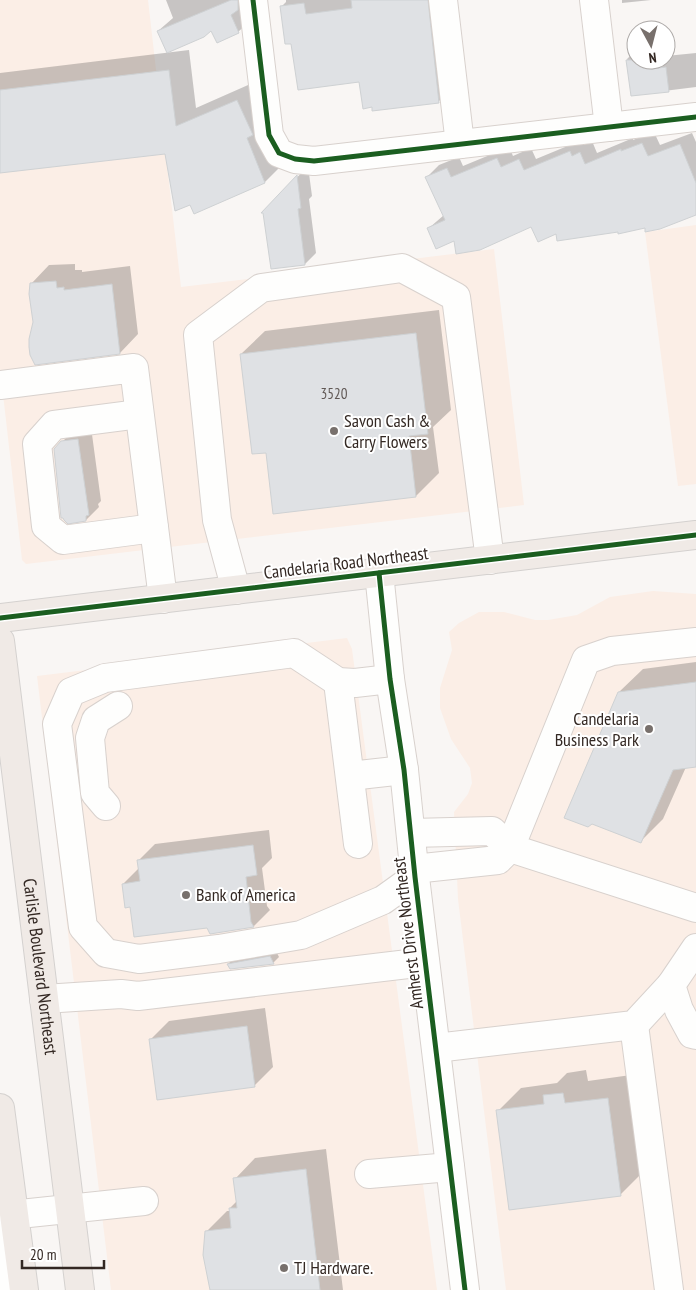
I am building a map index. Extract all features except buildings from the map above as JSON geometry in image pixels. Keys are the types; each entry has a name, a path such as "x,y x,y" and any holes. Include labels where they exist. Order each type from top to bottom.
{"main road":[{"name":"Candelaria Road Northeast","path":"0,618 696,535"},
{"name":"Carlisle Boulevard Northeast","path":"0,641 80,1290"},
{"path":"0,1108 7,1215 24,1290"}],"street":[{"path":"253,0 269,135 280,153 295,159 314,161 696,117"},
{"path":"443,0 460,144"},
{"path":"594,0 609,127"},
{"path":"236,590 217,520 198,334 261,288 402,268 456,297 490,560"},
{"path":"0,385 134,368 163,598"},
{"path":"140,414 54,425 37,444 46,526 63,540 154,528"},
{"name":"Amherst Drive Northeast","path":"379,573 390,680 404,770 425,962 465,1290"},
{"path":"390,680 355,683 338,682 294,653 106,678 71,692 57,724 83,927 106,953 139,958 262,943 301,935 374,904 388,897 415,873 498,860 510,848 586,660 612,651 696,642"},
{"path":"338,682 358,844"},
{"path":"106,806 95,793 90,738 96,720 118,706"},
{"path":"350,776 404,770"},
{"path":"411,833 492,831 510,848 696,908"},
{"path":"436,1048 634,1026 671,986 694,956"},
{"path":"44,999 121,994 138,996 425,962"},
{"path":"671,986 679,1010 692,1034 696,1035"},
{"path":"634,1026 669,1290"},
{"path":"369,1174 450,1167"},
{"path":"6,1290 7,1215 144,1200"}],"shaded area":[{"path":"0,0 148,0 181,287 494,249 524,505 26,564 22,560 0,368"},
{"path":"696,225 696,484 678,486 645,232"},
{"path":"653,591 696,594 696,1290 506,1290 458,899 454,812 468,794 472,783 470,768 451,739 440,708 440,688 452,650 449,632 459,623 479,612 504,612 535,620 548,620 577,615 610,597"},
{"path":"347,638 352,649 437,1290 111,1290 37,676"}],"cycle path":[{"path":"253,0 269,135 279,153 295,159 314,161 696,117"},
{"path":"0,618 696,535"},
{"path":"379,573 390,679 404,770 415,877 465,1290"}],"place":[{"name":"Savon Cash & Carry Flowers","path":"334,431"},
{"name":"Candelaria Business Park","path":"649,729"},
{"name":"Bank of America","path":"186,895"},
{"name":"TJ Hardware.","path":"284,1268"}]}
